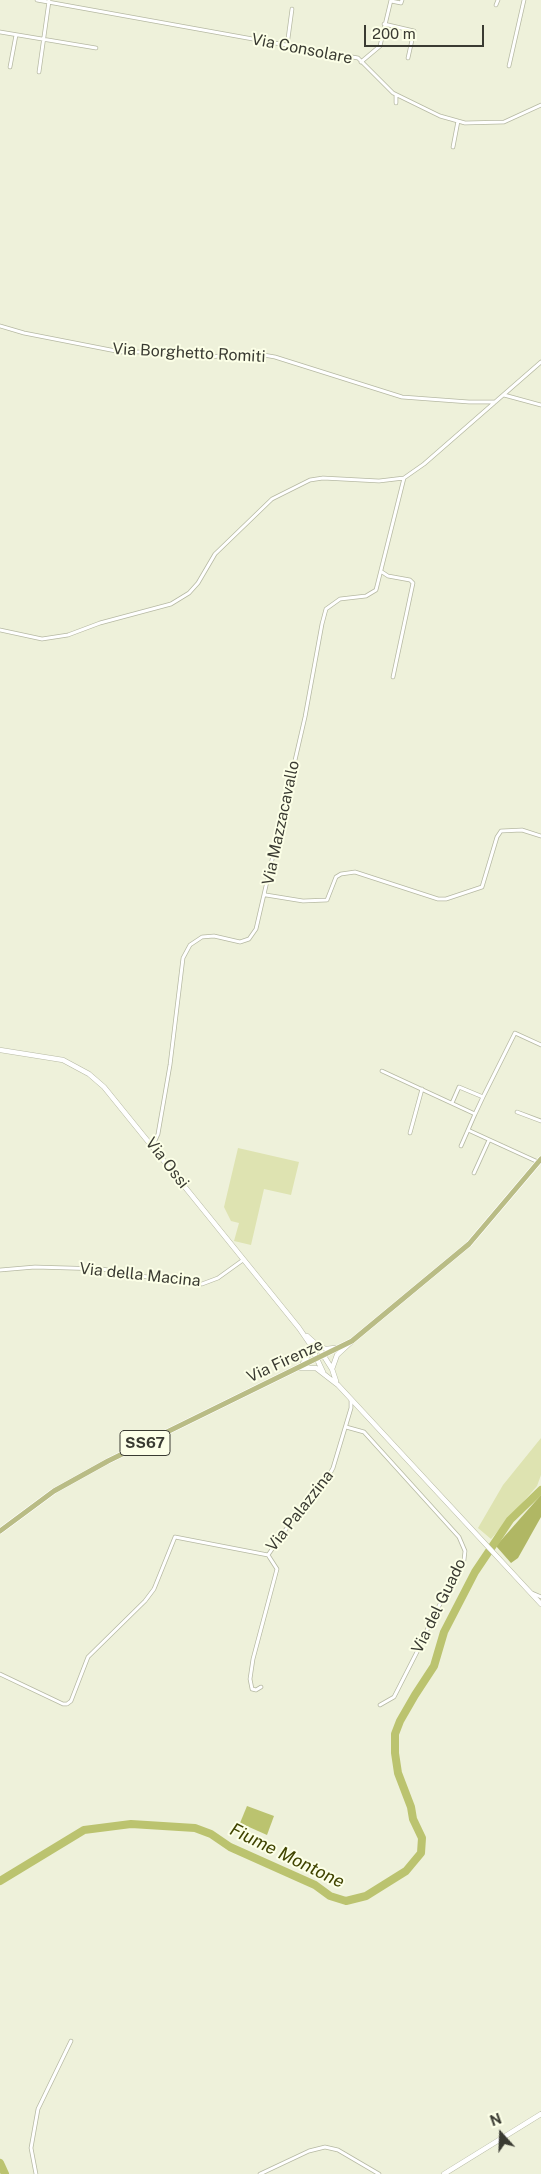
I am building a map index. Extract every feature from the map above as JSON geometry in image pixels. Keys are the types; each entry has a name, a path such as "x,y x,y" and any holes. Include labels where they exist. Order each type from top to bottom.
{"main road":[{"name":"Via Firenze","path":"0,1531 54,1491 100,1465 352,1342 469,1244 539,1160"}],"street":[{"name":"Via Consolare","path":"37,0 358,58 396,95 440,116 465,123 504,122 541,105"},
{"path":"361,62 380,46 391,1 401,3 402,0"},
{"path":"496,5 498,0"},
{"path":"509,66 524,0"},
{"path":"39,72 49,1"},
{"path":"287,46 292,9"},
{"path":"384,24 414,31 408,58"},
{"path":"0,32 96,48"},
{"path":"10,67 16,35"},
{"path":"396,95 396,103"},
{"path":"453,147 458,121"},
{"name":"Via Borghetto Romiti","path":"0,326 24,333 121,352 166,352 209,357 252,353 274,357 402,396 495,402"},
{"path":"0,630 42,639 68,635 100,623 171,604 189,592 198,583 215,554 272,499 310,480 323,478 379,481 404,478 424,464 541,362"},
{"path":"503,395 541,405"},
{"name":"Via Mazzacavallo","path":"153,1145 158,1134 170,1065 183,958 190,945 202,937 214,936 240,942 249,939 256,929 266,895 305,717 326,609 340,599 366,596 376,590 404,478"},
{"path":"382,572 388,576 410,580 413,583 393,677"},
{"path":"266,895 303,901 327,900 336,877 341,874 355,872 438,899 446,898 482,887 497,837 501,831 522,830 541,836"},
{"path":"462,1146 483,1097 515,1033 541,1045"},
{"name":"Via Ossi","path":"0,1050 50,1057 76,1066 89,1074 120,1104 243,1260 299,1328 317,1345 324,1356"},
{"path":"382,1071 476,1114"},
{"path":"452,1103 459,1086 483,1097"},
{"path":"410,1133 422,1089"},
{"path":"516,1112 541,1121"},
{"path":"468,1130 539,1160"},
{"path":"474,1173 489,1140"},
{"name":"Via della Macina","path":"0,1270 35,1266 102,1269 187,1284 202,1284 218,1278 243,1260"},
{"name":"Via Ossi","path":"299,1328 317,1359"},
{"path":"317,1345 326,1349 352,1342"},
{"path":"332,1369 337,1355 352,1342"},
{"path":"298,1368 307,1360 312,1350"},
{"name":"Via del Guado","path":"324,1356 332,1369 338,1385"},
{"name":"Via del Guado","path":"317,1359 323,1372 338,1385 541,1604"},
{"path":"298,1368 310,1367 323,1372"},
{"name":"Via Palazzina","path":"0,1674 62,1704 67,1704 71,1701 88,1657 154,1589 175,1537 268,1555 314,1489 326,1481 334,1468 351,1408 351,1400"},
{"name":"Via del Guado","path":"346,1427 364,1432 459,1537 465,1551 464,1560 432,1617 394,1698 380,1705"},
{"path":"261,1687 256,1690 252,1689 250,1679 259,1631 277,1569 268,1555"},
{"path":"529,1592 541,1597"},
{"path":"36,2174 31,2148 38,2110 71,2041"},
{"path":"444,2174 541,2114"},
{"path":"260,2174 309,2151 325,2147 338,2150 380,2174"}],"shaded area":[{"path":"238,1148 299,1162 291,1195 264,1189 251,1245 234,1241 239,1223 231,1221 224,1207"},
{"path":"541,1438 541,1475 537,1486 491,1539 478,1528 503,1485"},
{"path":"541,1495 541,1517 518,1558 511,1563 496,1546"},
{"path":"247,1806 274,1816 267,1835 240,1823"}],"waterway":[{"name":"Fiume Montone","path":"0,1881 84,1830 131,1824 195,1828 211,1834 230,1847 315,1885 330,1896 346,1901 366,1896 406,1871 421,1853 422,1838 413,1819 411,1807 398,1773 395,1734 400,1721 434,1666 444,1632 475,1572 510,1520 541,1490"},
{"name":"Fiume Montone","path":"0,2163 5,2174"}]}
